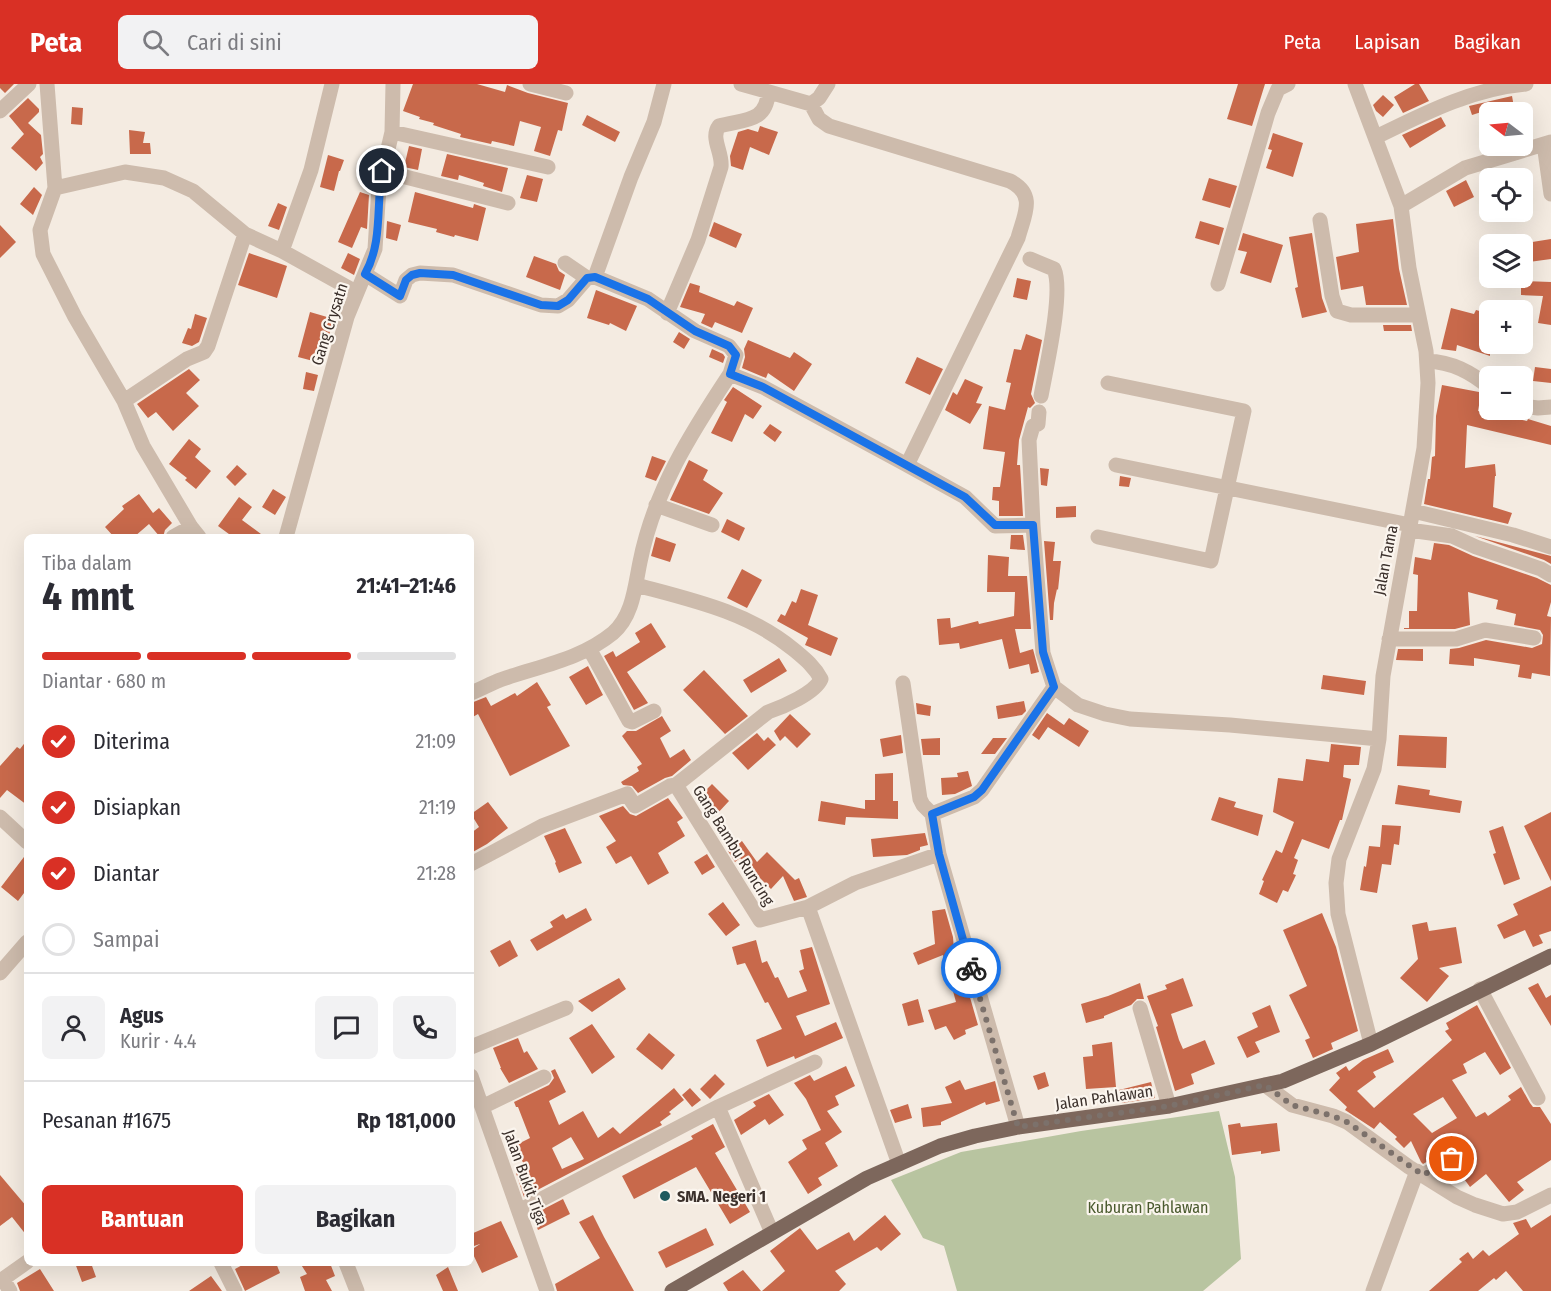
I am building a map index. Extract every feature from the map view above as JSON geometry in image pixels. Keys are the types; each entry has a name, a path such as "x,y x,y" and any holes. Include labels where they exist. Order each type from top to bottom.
{"main road":[{"name":"Jalan Pahlawan","path":"674,1290 867,1178 940,1146 1018,1127 1169,1106 1283,1081 1371,1044 1551,956"}],"street":[{"path":"0,111 29,84"},
{"path":"47,84 56,188 40,230 43,254 75,317 124,401 143,446 195,532"},
{"path":"282,251 311,170 332,84"},
{"name":"Gang Crysatn","path":"287,534 347,317 375,249 382,171 392,132 393,84"},
{"path":"530,84 566,93"},
{"path":"365,274 400,296 406,280 420,273 453,275 541,305 558,306 568,300 591,277 654,122 664,84"},
{"path":"741,84 812,104 819,119 829,126 1010,181 1019,186 1027,195 1027,207 1018,238 908,465"},
{"path":"812,104 828,84"},
{"path":"1218,284 1268,113 1278,89 1288,84"},
{"name":"Jalan Tama","path":"1355,84 1377,137 1401,206 1427,361 1428,383 1426,426 1383,676 1379,739 1374,769 1340,859 1336,883 1338,914 1371,1044"},
{"path":"1377,137 1434,108 1476,92 1526,84"},
{"path":"667,313 698,240 721,167 722,159 715,136 716,130 719,126 759,116 765,110 768,92"},
{"path":"392,132 548,167"},
{"path":"1401,206 1465,168 1547,143 1551,194"},
{"path":"382,171 508,203"},
{"path":"56,188 125,172 164,178 193,191 245,234 282,251 356,292"},
{"path":"1320,220 1332,296 1337,311 1351,315 1418,315"},
{"path":"124,401 187,359 204,352 208,346 245,234"},
{"path":"1030,259 1054,268 1058,286 1049,358 1041,396"},
{"path":"474,692 590,650 615,632 625,618 636,585 640,560 656,505 669,475 688,438 730,374 736,355 734,350 722,342 695,331 648,299 591,277 565,262"},
{"path":"1427,361 1458,367 1479,379"},
{"path":"730,374 763,387 965,497 995,525 1033,525"},
{"path":"1098,537 1210,561 1244,411 1108,382"},
{"path":"1533,407 1551,407"},
{"path":"1039,412 1038,424 1033,426 1029,440 1033,525 1043,652 1054,687 1078,705 1130,719 1230,725 1379,739"},
{"path":"1116,465 1411,522 1513,535 1551,547"},
{"path":"656,505 712,525"},
{"path":"1411,522 1541,569 1551,575"},
{"name":"Gang Bambu Runcing","path":"636,585 708,604 751,620 784,641 814,666 821,679 816,687 783,707 768,712 676,786 759,920 808,908 855,882 939,854"},
{"path":"1389,639 1456,639 1485,630 1533,638"},
{"path":"590,650 629,721 632,722 654,711"},
{"path":"903,683 920,799 932,814 939,854 1018,1127"},
{"path":"932,814 974,797 982,790 1054,687"},
{"path":"474,862 542,826 594,806 627,794 635,806 670,786 676,786"},
{"path":"0,817 24,839"},
{"path":"808,908 899,1164"},
{"path":"0,973 24,945"},
{"path":"1480,989 1538,1098"},
{"path":"474,1046 566,1008"},
{"path":"1140,1008 1169,1106"},
{"path":"519,1211 718,1107 815,1062"},
{"path":"487,1104 544,1077"},
{"name":"Jalan Bukit Tiga","path":"474,1081 487,1104 519,1211 548,1291"},
{"path":"1265,1085 1292,1105 1347,1122 1457,1197 1475,1205 1503,1214 1517,1212 1549,1200"},
{"path":"718,1107 772,1233"},
{"path":"1373,1291 1420,1173 1466,1151"},
{"path":"4,1280 24,1264"},
{"path":"222,1266 235,1291"},
{"path":"347,1266 357,1291"}],"green space":[{"name":"Kuburan Pahlawan","path":"1219,1111 1235,1177 1241,1259 1203,1291 957,1291 944,1246 923,1238 891,1180 961,1152 1081,1131"}],"building":[{"path":"0,84 14,84 5,93 0,88"},
{"path":"413,84 477,84 505,92 507,85 568,103 562,131 558,130 550,156 534,151 541,127 520,121 514,146 492,141 491,144 460,137 461,134 433,125 434,123 403,111"},
{"path":"1238,84 1265,84 1252,126 1227,119"},
{"path":"1415,84 1419,84 1429,101 1403,113 1394,97"},
{"path":"1383,95 1394,105 1383,117 1373,105"},
{"path":"1512,96 1513,102 1486,102"},
{"path":"28,98 39,109 39,112 28,123 41,135 43,154 40,157 43,163 36,171 11,148 24,134 9,116"},
{"path":"1479,104 1479,113 1472,115 1469,106"},
{"path":"72,107 83,108 82,125 71,124"},
{"path":"587,115 620,132 615,142 582,125"},
{"path":"1441,117 1446,126 1410,148 1402,135"},
{"path":"760,126 778,132 769,155 750,147 743,170 731,166 730,156 738,132 748,129 758,132"},
{"path":"129,130 145,132 143,143 150,143 151,154 130,154"},
{"path":"1273,133 1303,143 1293,177 1266,168 1272,150 1268,149"},
{"path":"409,146 422,149 418,170 404,167"},
{"path":"447,154 508,168 502,192 459,175 458,180 441,176"},
{"path":"328,155 344,160 334,191 320,187"},
{"path":"527,175 543,179 537,202 520,198"},
{"path":"1209,178 1237,186 1230,208 1202,200"},
{"path":"1466,180 1474,197 1454,207 1446,191"},
{"path":"34,187 42,195 33,215 20,204"},
{"path":"360,192 369,195 367,229 361,227 352,248 338,242"},
{"path":"415,192 473,208 474,204 486,208 478,241 455,235 454,237 436,232 437,229 408,222"},
{"path":"278,203 287,207 279,230 268,226"},
{"path":"1393,219 1399,269 1407,305 1366,305 1363,286 1341,290 1336,257 1359,252 1356,224"},
{"path":"387,221 401,225 397,241 386,238"},
{"path":"1200,221 1224,228 1219,245 1195,238"},
{"path":"714,222 742,234 736,248 709,236"},
{"path":"0,225 16,242 0,258"},
{"path":"1243,233 1283,245 1271,283 1240,273 1247,252 1238,250"},
{"path":"1312,233 1322,298 1327,312 1302,318 1295,288 1298,287 1289,237"},
{"path":"1551,239 1551,259 1533,261 1533,242"},
{"path":"249,253 287,266 277,298 238,285"},
{"path":"348,253 360,259 354,275 341,268"},
{"path":"534,256 556,264 559,271 565,275 560,290 526,277"},
{"path":"1017,278 1031,281 1027,300 1013,297"},
{"path":"1533,281 1551,282 1551,325 1538,323 1543,296 1521,295 1521,288 1533,288"},
{"path":"690,283 700,286 699,292 734,306 737,301 753,308 742,333 715,322 712,328 701,323 705,314 680,307"},
{"path":"596,290 637,306 626,331 610,323 609,325 587,318"},
{"path":"1451,308 1474,314 1476,310 1479,311 1479,352 1457,345 1456,351 1441,349"},
{"path":"310,312 334,319 324,351 320,350 317,362 298,357"},
{"path":"195,314 207,318 199,342 192,346 182,343 188,328 191,329"},
{"path":"1383,325 1411,325 1412,331 1384,331"},
{"path":"679,332 690,339 684,349 673,342"},
{"path":"1026,334 1042,340 1031,394 1035,403 1030,408 1028,407 1019,440 1017,465 1020,465 1023,516 999,516 999,501 992,500 993,487 1000,487 1005,452 983,449 989,406 1005,410 1011,383 1006,382 1014,349 1021,350"},
{"path":"748,340 790,358 794,352 812,364 794,391 768,373 766,378 742,368 745,357 744,349"},
{"path":"712,349 723,354 725,357 723,363 709,357"},
{"path":"917,357 943,369 930,395 905,383"},
{"path":"1535,367 1551,369 1551,383 1533,381"},
{"path":"189,369 200,380 186,393 199,406 173,431 156,412 148,418 137,404"},
{"path":"306,372 318,375 314,391 303,389"},
{"path":"965,379 983,387 976,403 982,404 970,424 945,410 953,392 957,395"},
{"path":"1442,385 1479,392 1479,420 1531,420 1551,426 1551,445 1467,425 1465,468 1495,464 1493,507 1512,513 1508,524 1424,504 1432,457 1435,456 1436,416"},
{"path":"733,387 762,406 753,419 745,414 732,442 711,433 727,402 724,400"},
{"path":"770,424 782,432 775,442 763,433"},
{"path":"189,439 201,449 195,457 211,471 196,489 185,480 187,478 169,464"},
{"path":"652,456 666,461 656,481 645,477"},
{"path":"689,460 708,470 703,480 723,493 709,514 670,500"},
{"path":"237,465 247,474 235,486 226,477"},
{"path":"1040,468 1049,469 1047,486 1041,485"},
{"path":"1120,476 1131,478 1129,487 1119,486"},
{"path":"273,489 286,497 275,515 262,507"},
{"path":"139,494 153,513 159,508 172,523 164,534 157,534 149,524 137,534 111,534 105,527 124,509 122,506"},
{"path":"239,497 252,507 242,520 261,534 229,534 218,526"},
{"path":"1076,506 1076,517 1056,518 1056,507"},
{"path":"727,519 745,528 739,541 721,532"},
{"path":"1011,535 1023,535 1025,550 1010,549"},
{"path":"1475,536 1551,556 1551,564 1544,560"},
{"path":"656,537 676,544 670,562 651,556"},
{"path":"1044,541 1055,542 1053,561 1061,561 1053,620 1050,620"},
{"path":"1434,543 1449,545 1551,585 1551,602 1547,616 1551,617 1550,676 1532,673 1531,679 1518,677 1520,665 1474,658 1474,666 1449,664 1450,649 1486,640 1532,648 1542,644 1543,635 1540,630 1514,625 1516,614 1496,609 1498,600 1468,592 1470,625 1455,629 1404,629 1409,628 1409,611 1417,611 1418,575 1413,574 1415,557 1431,560"},
{"path":"988,555 1009,557 1008,576 1027,576 1031,629 1015,629 1020,653 1033,649 1039,672 1031,674 1029,664 1009,669 1002,639 960,649 959,643 939,645 937,619 950,618 951,628 978,621 979,624 1014,616 1015,592 987,592"},
{"path":"742,569 762,580 747,608 727,598"},
{"path":"801,589 818,595 808,625 838,638 831,656 805,645 808,638 777,621 781,614 785,616 792,601 796,603"},
{"path":"651,623 666,647 627,672 648,703 634,710 604,656 613,651 616,657 640,642 635,633"},
{"path":"1398,649 1423,649 1423,661 1396,660"},
{"path":"779,658 787,671 751,693 743,680"},
{"path":"588,666 603,695 586,705 569,677"},
{"path":"704,670 748,716 725,734 683,690"},
{"path":"1323,675 1366,681 1364,695 1321,689"},
{"path":"537,682 551,705 547,707 570,746 510,776 478,714 474,716 474,702 486,697 491,706 515,693 517,696"},
{"path":"1024,701 1026,711 1022,715 998,719 996,706"},
{"path":"916,703 931,706 930,716 917,714"},
{"path":"1047,713 1064,725 1069,718 1089,731 1079,747 1048,727 1039,740 1032,735"},
{"path":"790,714 811,734 797,748 785,736 780,741 774,731"},
{"path":"662,716 671,731 660,738 670,758 684,749 691,760 672,776 638,793 632,786 623,785 621,782 639,771 637,767 642,764 622,736 627,731 636,731"},
{"path":"757,733 764,741 768,737 776,745 748,770 732,753"},
{"path":"901,735 903,753 883,757 880,739"},
{"path":"1399,735 1447,737 1446,768 1397,766"},
{"path":"940,738 940,755 923,755 921,739"},
{"path":"993,738 1007,738 995,754 981,754"},
{"path":"24,744 24,803 7,790 0,798 0,766 17,747 20,749"},
{"path":"1331,744 1361,747 1359,765 1344,765 1343,777 1351,779 1342,820 1340,820 1329,849 1302,839 1294,858 1298,860 1293,874 1296,875 1288,892 1283,890 1277,903 1259,894 1264,881 1262,880 1276,850 1282,853 1294,822 1273,812 1278,778 1303,781 1306,759 1329,762"},
{"path":"968,771 972,786 955,794 942,795 941,778 958,777 957,773"},
{"path":"893,773 893,801 898,801 898,819 846,817 845,825 818,821 821,801 865,809 865,800 875,800 875,774"},
{"path":"712,784 729,801 716,815 698,798"},
{"path":"1398,785 1430,790 1429,795 1462,801 1460,813 1395,804"},
{"path":"1219,797 1236,802 1234,807 1263,815 1258,836 1211,820"},
{"path":"668,798 683,818 677,822 685,836 658,853 669,873 648,885 631,856 616,864 606,847 616,841 599,816 623,806 630,814 636,816"},
{"path":"488,802 508,828 474,851 474,831 479,827 474,819 474,812"},
{"path":"1551,812 1551,881 1524,826"},
{"path":"1382,825 1401,826 1399,845 1394,844 1391,865 1382,864 1377,893 1360,890 1369,846 1380,847"},
{"path":"1503,826 1520,879 1504,885 1493,854 1496,853 1489,831"},
{"path":"565,828 582,863 559,873 544,836"},
{"path":"925,833 928,845 920,847 920,850 907,855 873,857 871,839"},
{"path":"742,841 757,862 767,852 795,880 799,878 807,897 794,901 783,876 771,889 740,858 735,862 728,851"},
{"path":"707,854 715,867 702,875 694,862"},
{"path":"24,857 24,893 18,901 1,887"},
{"path":"1551,886 1551,931 1539,935 1543,943 1533,947 1525,930 1504,939 1497,925 1518,915 1513,904"},
{"path":"723,902 740,925 726,936 708,914"},
{"path":"586,908 592,920 537,951 530,940 553,927 550,922 563,914 566,919"},
{"path":"945,909 953,937 954,950 956,949 978,1025 965,1030 966,1034 954,1040 946,1026 935,1030 928,1010 956,1002 943,955 918,965 913,953 935,944 932,911"},
{"path":"1322,913 1336,947 1358,1031 1331,1043 1333,1049 1313,1058 1305,1040 1310,1038 1289,995 1307,986 1283,930"},
{"path":"1427,922 1429,931 1456,927 1462,963 1439,968 1449,976 1427,1002 1400,978 1418,959 1412,925"},
{"path":"510,940 518,956 499,967 490,951"},
{"path":"756,940 762,963 767,961 788,998 807,991 799,971 804,969 800,950 812,947 830,1004 796,1016 805,1036 836,1022 843,1038 795,1059 794,1056 767,1067 756,1040 782,1029 768,1002 765,1003 745,963 737,965 732,947"},
{"path":"619,978 626,989 592,1012 578,1001"},
{"path":"1183,978 1193,1006 1171,1014 1179,1040 1183,1049 1205,1040 1215,1064 1191,1074 1194,1084 1175,1091 1156,1027 1158,1026 1147,996 1167,989 1165,985"},
{"path":"1140,983 1144,999 1137,999 1131,1005 1104,1016 1104,1018 1086,1023 1081,1004"},
{"path":"1538,983 1546,998 1551,995 1551,1026 1528,988"},
{"path":"918,999 924,1022 908,1026 902,1004"},
{"path":"1270,1005 1280,1032 1255,1042 1260,1052 1247,1058 1237,1037 1258,1027 1252,1013"},
{"path":"1477,1005 1511,1068 1500,1075 1485,1052 1463,1064 1467,1073 1452,1080 1476,1117 1485,1112 1488,1116 1511,1100 1508,1096 1521,1087 1533,1107 1540,1107 1551,1124 1551,1160 1517,1182 1524,1190 1509,1202 1486,1174 1470,1187 1456,1168 1474,1156 1476,1151 1471,1143 1461,1142 1423,1164 1411,1141 1404,1148 1395,1139 1397,1137 1380,1122 1374,1129 1345,1110 1347,1107 1329,1090 1340,1078 1336,1073 1346,1066 1349,1071 1363,1060 1388,1049 1394,1062 1373,1072 1376,1077 1357,1091 1374,1108 1452,1040 1445,1031 1449,1029 1446,1023","holes":["1443,1097 1457,1118 1432,1133 1413,1114"]},
{"path":"592,1024 615,1057 592,1074 569,1038"},
{"path":"649,1033 675,1055 662,1070 636,1049"},
{"path":"518,1038 524,1053 527,1051 538,1069 509,1083 500,1068 493,1048"},
{"path":"1112,1042 1116,1087 1086,1089 1083,1057 1093,1056 1092,1045"},
{"path":"846,1066 855,1086 835,1096 839,1105 827,1111 842,1132 825,1143 838,1166 818,1178 822,1185 808,1194 788,1162 807,1149 802,1140 821,1130 806,1099 794,1083 810,1075 814,1081"},
{"path":"555,1069 566,1092 549,1101 559,1125 583,1111 598,1138 613,1127 620,1134 674,1088 684,1100 660,1122 662,1125 524,1197 516,1173 526,1168 514,1146 530,1138 514,1102 549,1085 554,1078 551,1071","holes":["571,1137 584,1159 562,1169 552,1148"]},
{"path":"1045,1072 1049,1086 1038,1090 1033,1076"},
{"path":"715,1074 725,1084 710,1099 700,1089"},
{"path":"960,1080 965,1090 995,1081 1000,1101 986,1105 985,1102 941,1122 941,1125 923,1127 921,1108 952,1103 945,1087"},
{"path":"1151,1082 1155,1098 1122,1103 1119,1090"},
{"path":"690,1088 701,1100 692,1107 682,1095"},
{"path":"769,1094 784,1115 769,1125 765,1119 741,1135 734,1120 756,1106 753,1102"},
{"path":"908,1104 912,1118 895,1123 890,1110"},
{"path":"1240,1123 1241,1127 1277,1123 1280,1151 1232,1155 1228,1125"},
{"path":"713,1124 725,1147 715,1153 750,1212 730,1224 696,1167 634,1199 622,1176 693,1139 691,1136"},
{"path":"0,1175 24,1203 24,1232 12,1217 0,1226"},
{"path":"563,1199 570,1214 538,1230 532,1215"},
{"path":"593,1215 634,1291 557,1291 555,1284 600,1258 579,1222"},
{"path":"885,1215 901,1234 881,1251 877,1247 835,1271 846,1284 839,1291 762,1291 785,1271 770,1251 800,1228 817,1250 849,1232 854,1241"},
{"path":"1551,1215 1551,1291 1523,1291 1506,1271 1478,1291 1429,1291 1462,1262 1459,1259 1468,1252 1473,1259 1483,1250 1489,1256 1519,1234 1513,1223 1526,1219 1531,1228"},
{"path":"501,1221 518,1257 482,1273 474,1256 474,1248 480,1244 474,1246 474,1233"},
{"path":"706,1228 714,1245 666,1268 658,1252"},
{"path":"76,1266 92,1266 96,1277 82,1282"},
{"path":"240,1266 277,1266 280,1273 245,1291 235,1269"},
{"path":"302,1266 331,1266 335,1276 326,1280 332,1291 305,1291 300,1277 307,1274"},
{"path":"448,1267 458,1291 443,1291 436,1275"},
{"path":"40,1269 54,1291 20,1291 17,1283"},
{"path":"743,1270 761,1291 728,1291 723,1283"},
{"path":"211,1276 222,1291 189,1291"}],"way so far":[{"path":"971,968 1018,1127 1169,1106 1265,1085 1292,1105 1347,1122 1423,1175 1452,1159"}],"place":[{"name":"SMA. Negeri 1","path":"665,1196"}],"route":[{"path":"382,171 378,199 378,231 370,266 365,274 394,293 400,296 402,294 406,280 412,275 420,273 453,275 541,305 558,306 568,300 587,278 595,277 648,299 695,331 729,346 736,355 730,374 763,387 965,497 995,525 1033,525 1043,652 1054,687 982,790 974,797 932,814 939,854 971,968"}]}
